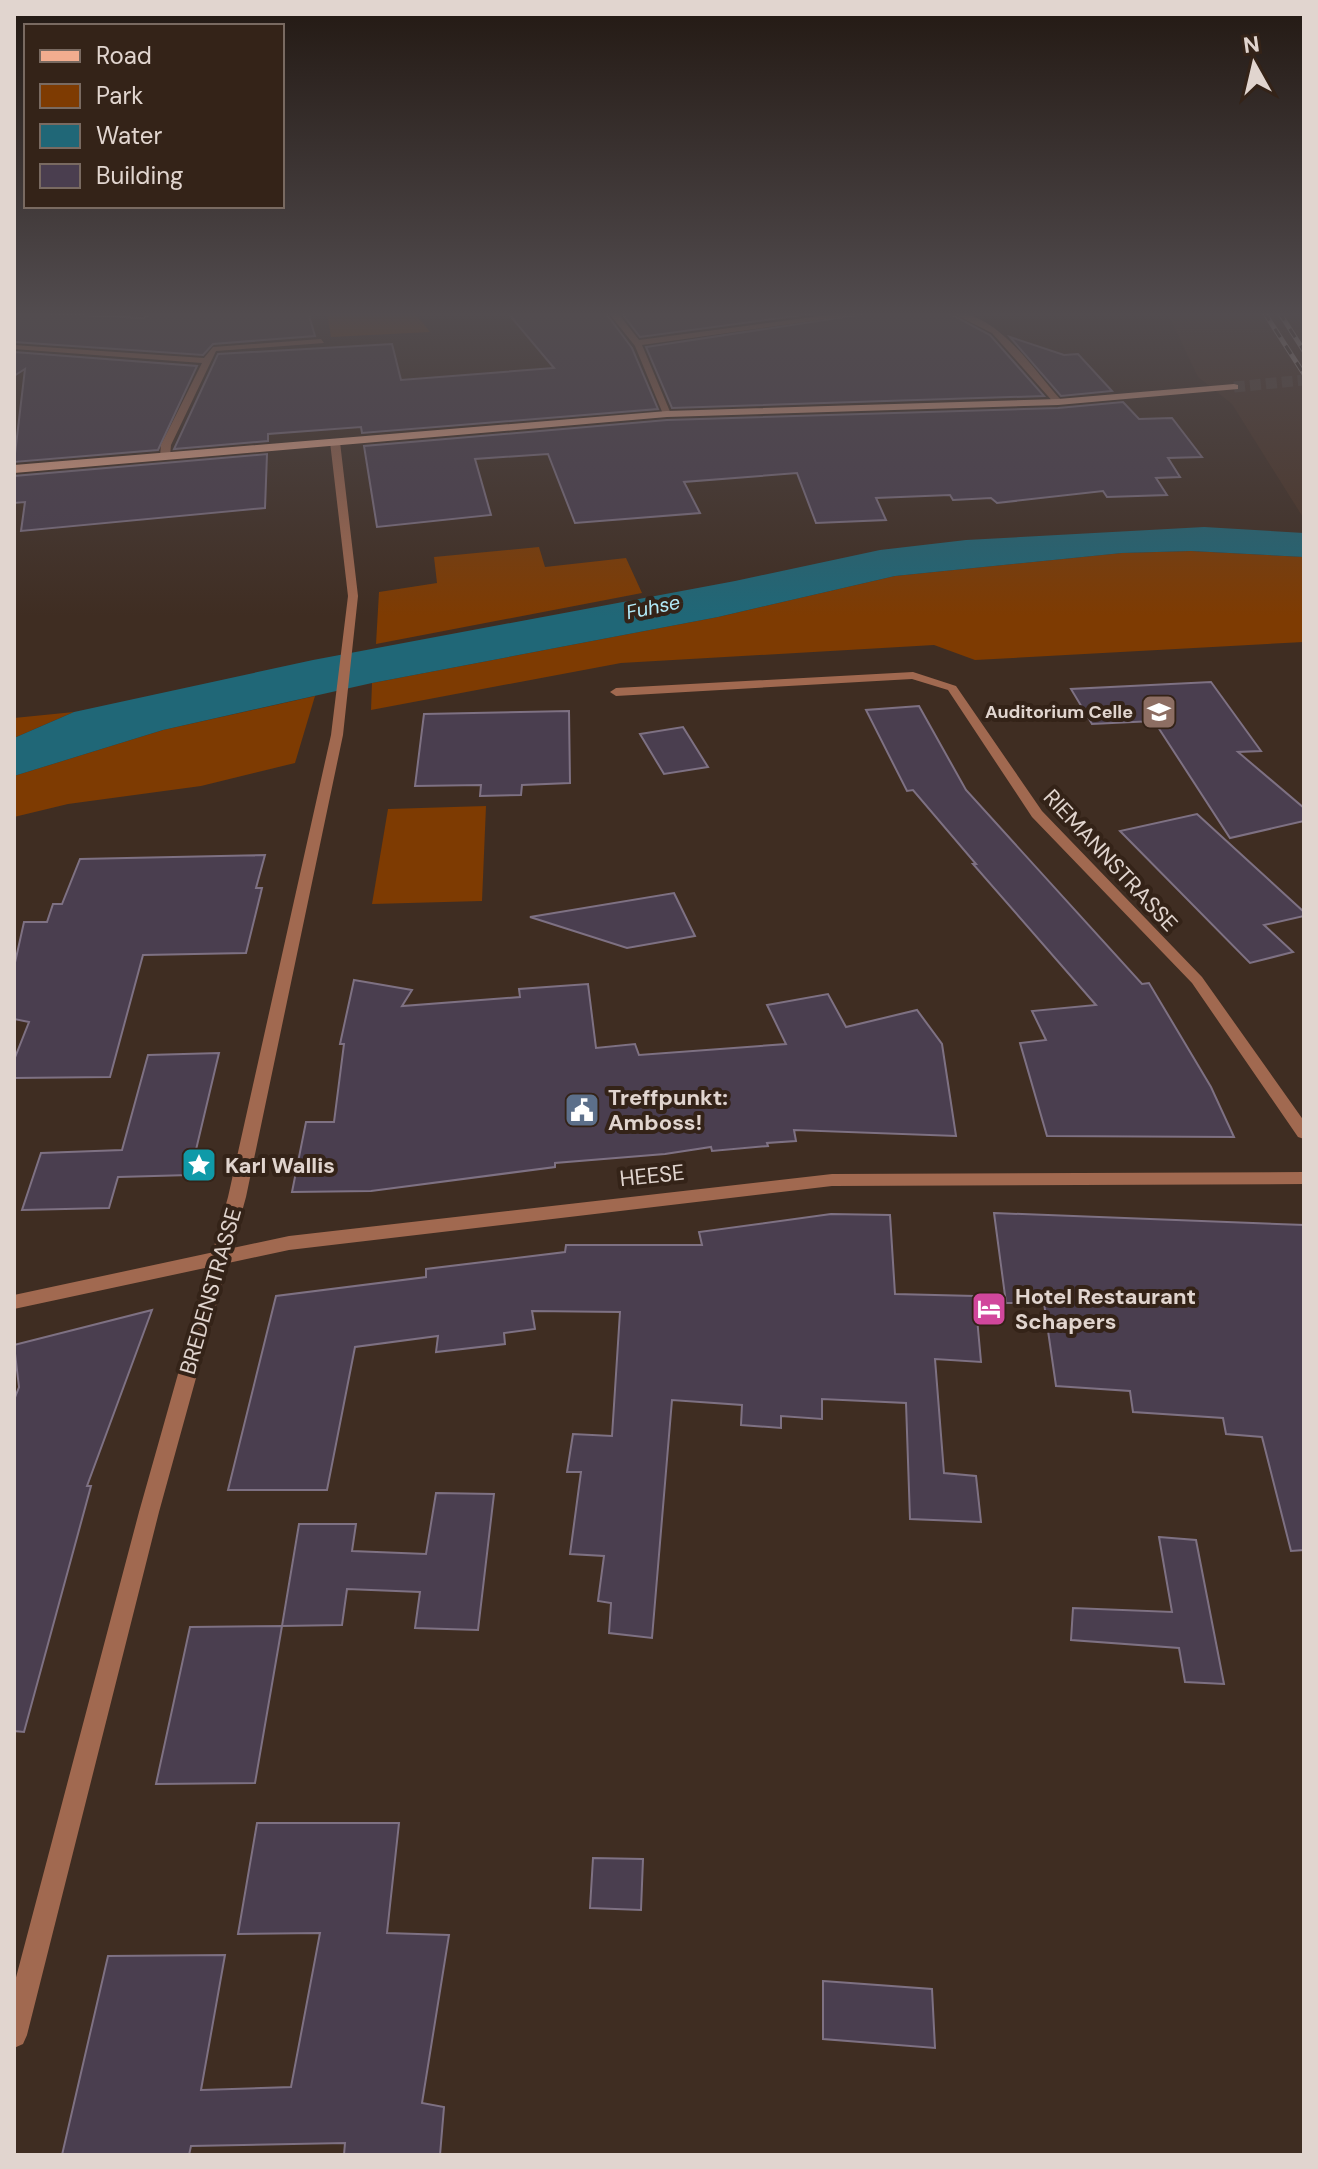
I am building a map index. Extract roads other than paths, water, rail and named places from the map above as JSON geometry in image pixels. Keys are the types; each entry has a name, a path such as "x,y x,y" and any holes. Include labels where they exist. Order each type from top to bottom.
{"main road":[{"path":"14,469 692,413"}],"street":[{"path":"165,456 166,445 182,413"},
{"name":"BREDENSTRASSE","path":"14,2035 149,1512 237,1197 340,711 353,596 335,442"},
{"name":"RIEMANNSTRASSE","path":"616,692 913,675 952,688 1037,814 1197,980 1304,1133"},
{"name":"HEESE","path":"14,1302 289,1243 832,1180 1304,1178"}],"water":[{"name":"Fuhse","path":"1204,527 1304,533 1304,557 1191,551 1122,553 895,576 718,617 372,683 163,730 14,776 14,738 74,712 313,660 735,581 880,550 966,540"}],"place":[{"name":"Auditorium Celle","path":"1159,712"},
{"name":"Treffpunkt: Amboss!","path":"582,1110"},
{"name":"Karl Wallis","path":"199,1165"},
{"name":"Hotel Restaurant Schapers","path":"989,1309"}]}
